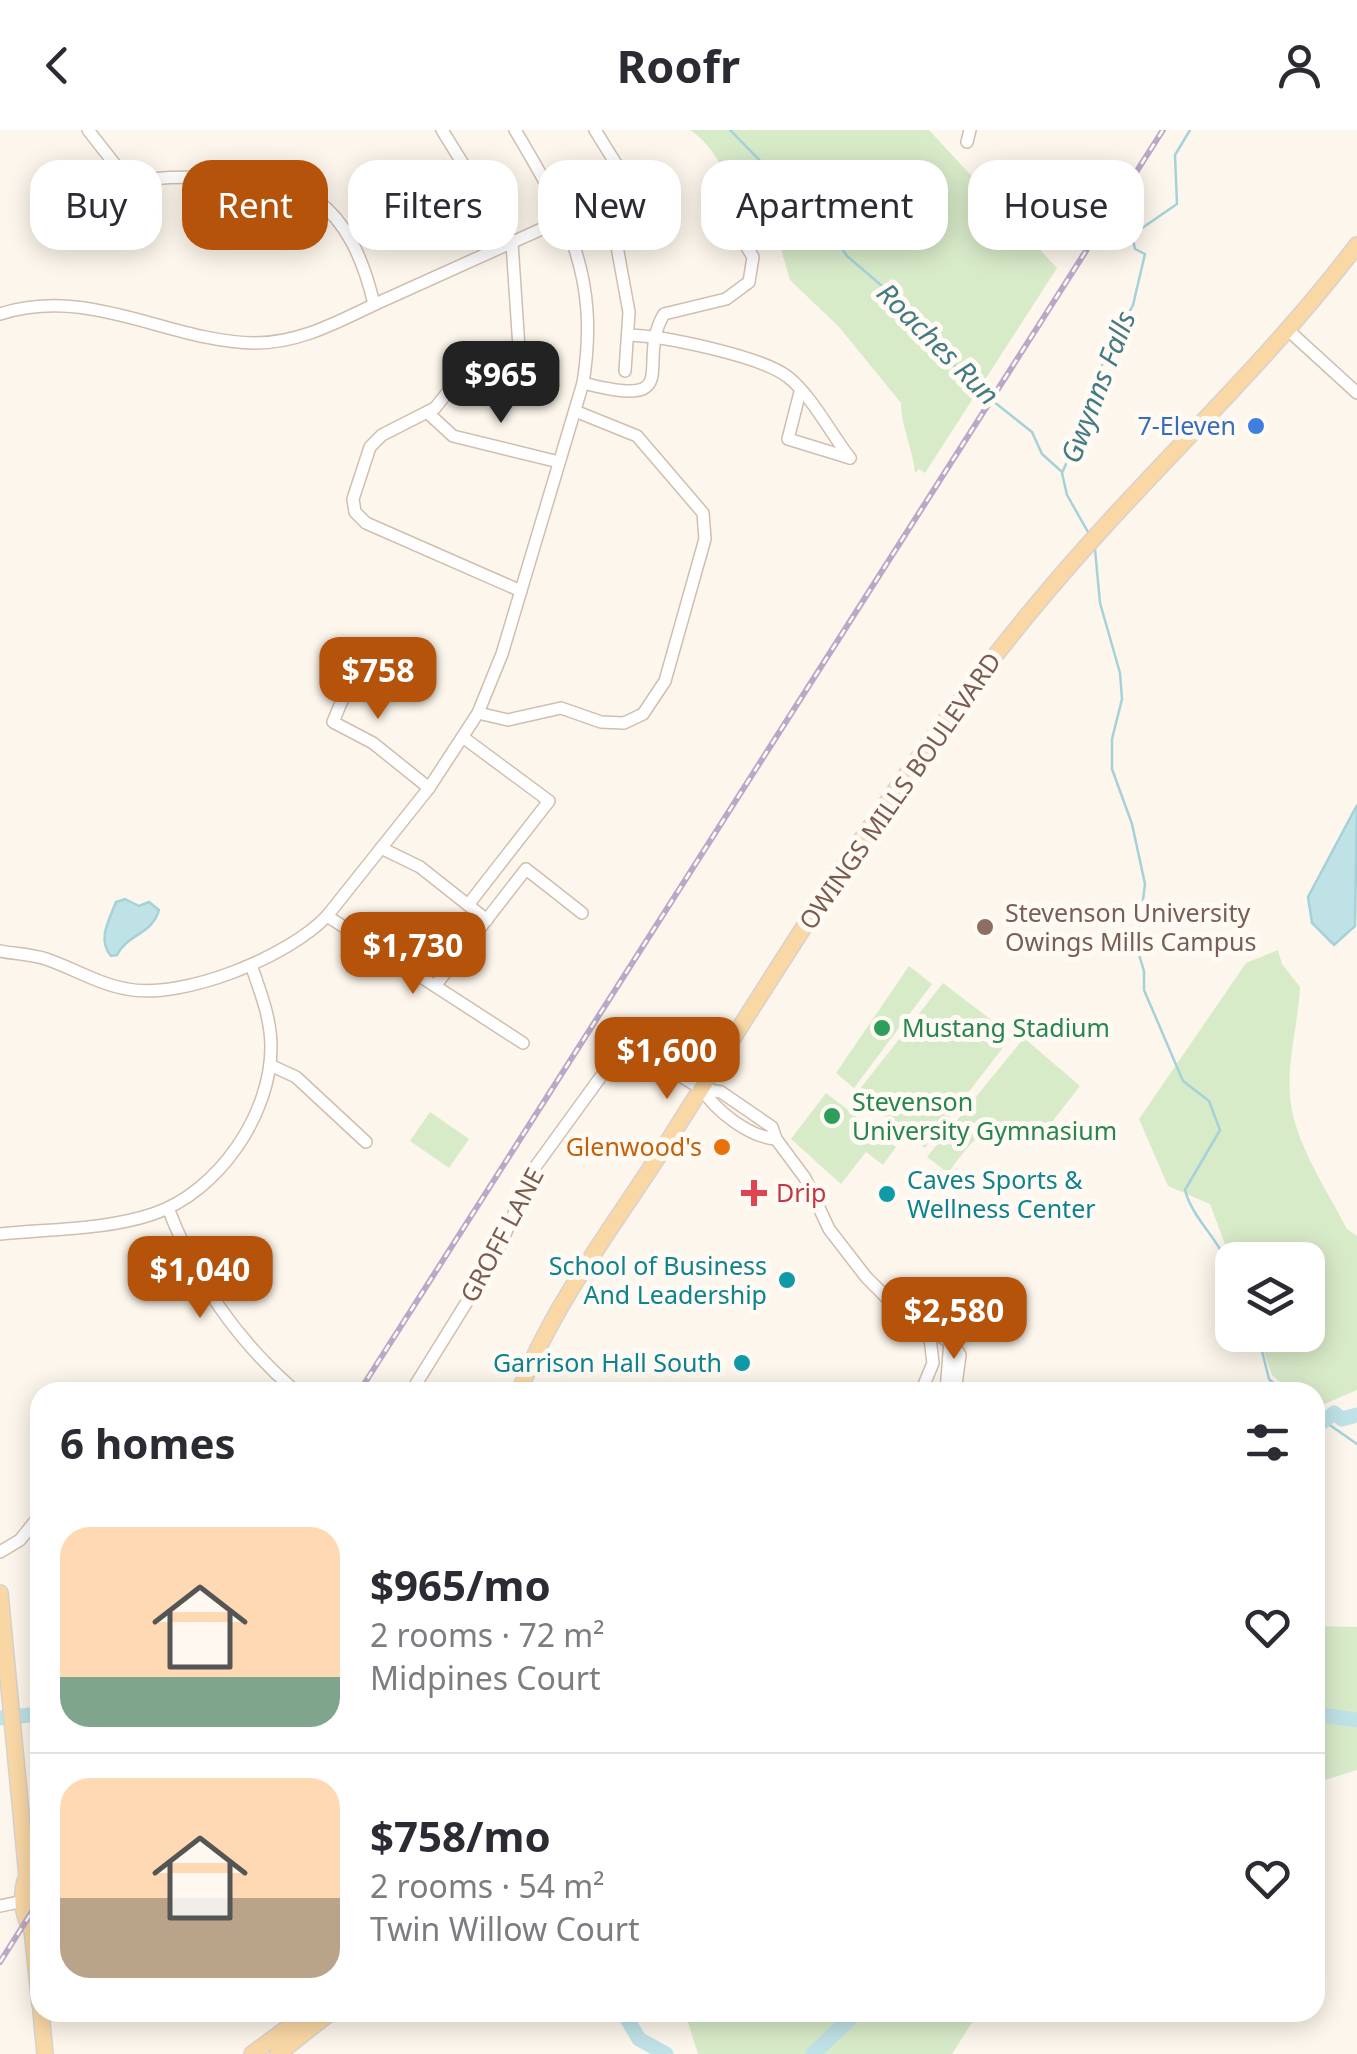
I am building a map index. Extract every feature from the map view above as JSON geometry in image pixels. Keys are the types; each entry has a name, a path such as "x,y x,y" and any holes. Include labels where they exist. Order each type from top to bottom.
{"main road":[{"name":"OWINGS MILLS BOULEVARD","path":"524,1382 549,1330 883,806 978,676 1099,530 1288,330 1357,245"},
{"path":"0,1593 27,1876 24,1901 30,1927"},
{"path":"27,1876 30,1880"},
{"path":"42,2022 45,2054"},
{"path":"252,2054 296,2022"},
{"path":"278,2054 319,2022"}],"street":[{"path":"88,130 132,186 151,180 250,175 272,178 307,192 332,212 355,244 374,304"},
{"path":"442,130 461,160"},
{"path":"514,130 538,171"},
{"path":"595,130 614,160"},
{"path":"0,314 60,305 254,343 301,337 496,250"},
{"path":"512,250 520,363"},
{"path":"1,952 42,958 102,982 143,991 164,990 251,964 302,940 382,848 430,788 478,713 521,591 583,384 588,300 575,250"},
{"path":"618,250 626,286 629,335 625,371"},
{"path":"583,384 628,393 644,388 655,373 660,319 669,310 726,298 749,282 752,257 748,250"},
{"path":"1288,330 1357,393"},
{"path":"629,335 656,336 779,372 800,392 850,458 788,439 800,392"},
{"path":"458,378 428,412 382,435 370,448 353,499 354,512 366,523 521,591"},
{"path":"428,412 453,436 560,462"},
{"path":"478,713 508,720 561,708 601,722 624,722 652,704 664,680 705,539 703,512 637,436 617,424 575,412"},
{"path":"364,648 333,722 373,743 430,788"},
{"path":"464,738 550,801 468,905"},
{"path":"382,848 420,866 487,920"},
{"path":"435,986 526,869 582,913"},
{"path":"326,916 523,1043"},
{"path":"0,1234 126,1220 168,1208 202,1185 229,1155 254,1117 270,1065 269,1024 251,964"},
{"name":"GROFF LANE","path":"417,1382 496,1255 534,1170 602,1075 624,1061 644,1058 702,1089"},
{"path":"270,1065 296,1077 366,1142"},
{"path":"702,1089 720,1092 772,1127 776,1139 805,1178 829,1229 866,1277 950,1342 960,1355 957,1382"},
{"path":"702,1089 713,1106 776,1139"},
{"path":"747,1127 756,1115"},
{"path":"168,1208 212,1302 244,1342 286,1382"},
{"path":"925,1382 933,1363 929,1328"},
{"path":"947,1382 950,1342"},
{"path":"0,1552 20,1540 30,1527"},
{"path":"0,1906 24,1901"}],"green space":[{"path":"690,130 929,130 968,172 968,250 1040,250 1057,268 925,473 919,469 915,473 901,403 839,327 790,280 781,250 948,250 948,160 718,160"},
{"path":"1278,950 1282,964 1300,987 1290,1064 1290,1095 1296,1125 1347,1229 1357,1236 1357,1390 1325,1404 1325,1382 1280,1382 1272,1375 1264,1352 1325,1352 1325,1242 1224,1242 1210,1204 1168,1186 1139,1119 1246,963"},
{"name":"Mustang Stadium","path":"909,966 932,984 854,1088 836,1073"},
{"path":"943,983 1012,1036 925,1148 856,1094"},
{"path":"1024,1038 1080,1086 1039,1139 1007,1132 986,1133 969,1146 948,1173 927,1157"},
{"name":"Stevenson University Gymnasium","path":"826,1093 896,1147 883,1165 866,1152 841,1184 791,1139"},
{"path":"430,1112 469,1139 449,1168 410,1141"},
{"path":"1325,1626 1357,1627 1357,1770 1325,1780"},
{"path":"688,2022 972,2022 952,2054 698,2054"}],"water":[{"path":"1357,805 1355,926 1334,945 1312,923 1308,897"},
{"path":"125,899 139,906 149,902 159,910 151,925 111,956 105,943 106,930 116,902"}],"waterway":[{"name":"Roaches Run","path":"730,130 774,175 813,205 847,256 909,309 940,352 984,394 1032,432 1042,454 1061,471"},
{"name":"Gwynns Falls","path":"1088,532 1067,495 1062,473 1090,410 1098,373 1133,305 1145,254 1135,249 1132,235 1177,204 1175,155 1190,130"},
{"name":"Gwynns Falls","path":"1095,549 1100,603 1120,673 1122,699 1112,739 1112,769 1132,824 1145,884 1137,948 1144,971 1144,990 1183,1081 1209,1101 1220,1130 1185,1190 1215,1242"},
{"name":"Gwynns Falls","path":"1262,1352 1272,1382"},
{"name":"Gwynns Falls","path":"1325,1420 1334,1413 1342,1419 1357,1415"},
{"name":"Gwynns Falls","path":"1325,1422 1357,1444"},
{"name":"Gwynns Falls","path":"0,1718 30,1715"},
{"name":"Gwynns Falls","path":"1325,1715 1357,1720"},
{"name":"Gwynns Falls","path":"629,2022 639,2039 666,2054"},
{"name":"Gwynns Falls","path":"813,2054 847,2022"}],"railway":[{"path":"365,1382 1163,130"},
{"path":"0,1962 30,1915"}],"place":[{"name":"7-Eleven","path":"1256,426"},
{"name":"Stevenson University Owings Mills Campus","path":"985,927"},
{"name":"Mustang Stadium","path":"882,1028"},
{"name":"Stevenson University Gymnasium","path":"832,1116"},
{"name":"Glenwood's","path":"722,1147"},
{"name":"Drip","path":"754,1193"},
{"name":"Caves Sports & Wellness Center","path":"887,1194"},
{"name":"School of Business And Leadership","path":"787,1280"},
{"name":"Garrison Hall South","path":"742,1363"}]}
